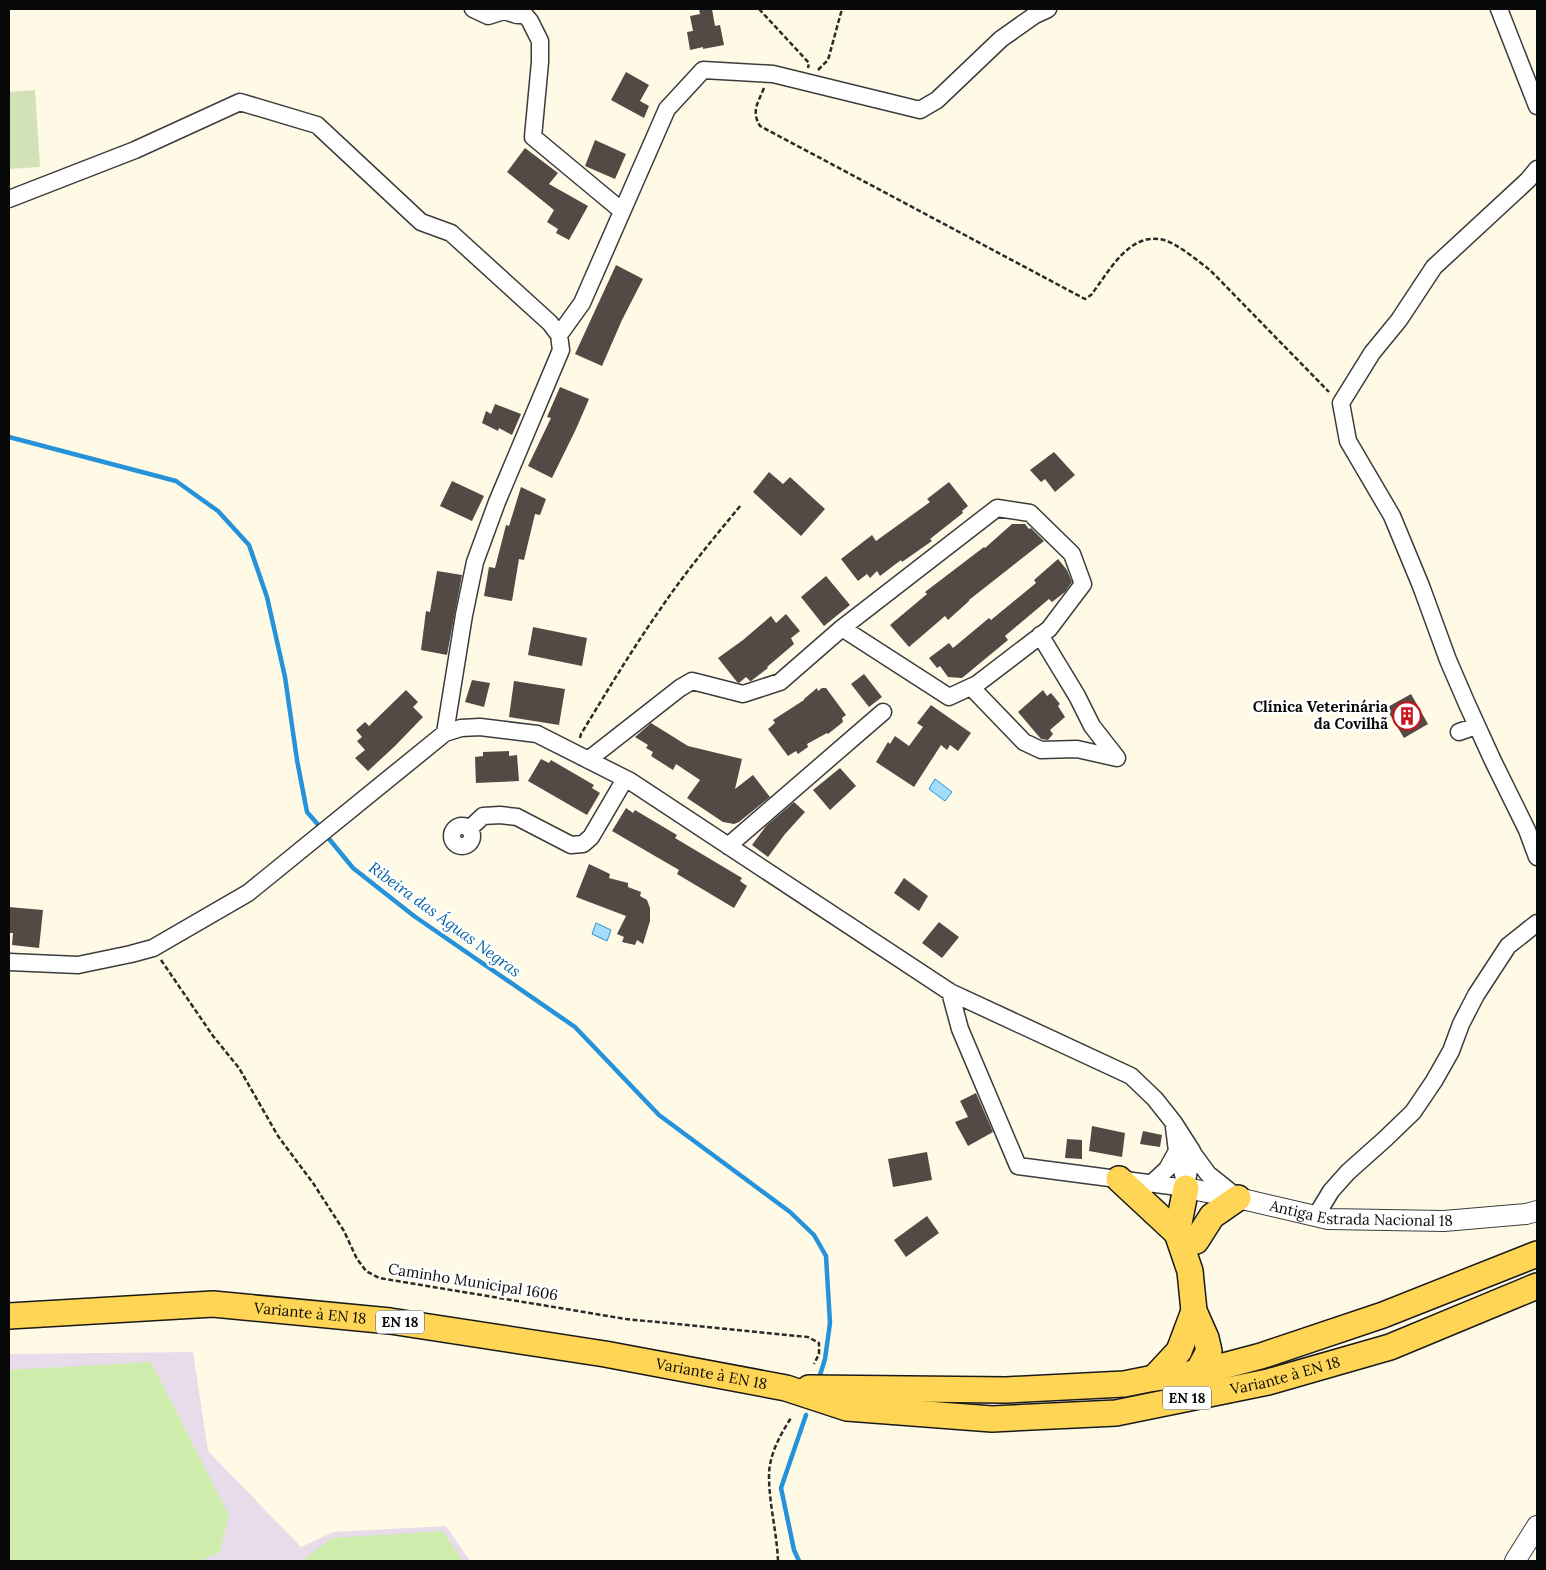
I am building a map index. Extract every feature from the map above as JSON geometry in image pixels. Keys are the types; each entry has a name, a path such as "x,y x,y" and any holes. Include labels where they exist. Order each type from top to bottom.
{"main road":[{"path":"1119,1180 1186,1237"},
{"path":"1169,1402 1197,1373 1209,1351 1206,1338 1194,1311 1186,1237 1186,1188"},
{"path":"1186,1237 1238,1198"},
{"name":"Variante à EN 18","path":"786,1388 1006,1390 1124,1384 1197,1373 1261,1356 1383,1316 1537,1254"},
{"name":"Variante à EN 18","path":"9,1316 213,1304 390,1320 606,1354 786,1388 847,1408 992,1420 1116,1413 1268,1382 1390,1347 1537,1286"},
{"path":"1154,1378 1179,1351 1194,1311"},
{"path":"1206,1338 1246,1360"},
{"path":"1179,1351 1197,1373 1217,1392"}],"street":[{"path":"473,9 488,16 504,11 517,15 522,12 530,21 540,41 540,62 533,137 622,211"},
{"path":"559,335 582,303 667,108 703,70 770,74 920,110 937,100 1001,39 1035,15 1048,9"},
{"path":"1499,9 1537,106"},
{"path":"9,199 135,150 240,102 317,125 420,222 451,233 550,323 559,335 561,350 497,502 475,562 464,615 445,733"},
{"path":"1537,169 1528,180 1434,267 1399,320 1372,353 1341,403 1348,441 1392,516 1476,726 1527,830 1537,857"},
{"path":"582,757 692,680 743,694 780,682 842,628 997,508 1030,513 1072,554 1083,584 1049,629 977,684 949,697 842,628"},
{"path":"971,687 1024,742 1040,750 1078,749 1117,758 1092,726 1077,696 1040,635"},
{"path":"728,846 883,712"},
{"path":"1459,732 1476,726"},
{"path":"9,962 78,965 153,948 248,893 445,733 461,728 480,727 537,734 625,779 950,992 1131,1076 1155,1100 1174,1123 1184,1152 1186,1188 1018,1166 960,1029 950,992"},
{"path":"469,829 483,816 517,817 571,845 583,844 591,837 625,779"},
{"path":"1316,1216 1331,1190 1413,1112 1451,1051 1461,1024 1476,995 1508,946 1537,923"},
{"path":"1151,1184 1184,1152"},
{"path":"1184,1152 1238,1198"},
{"name":"Antiga Estrada Nacional 18","path":"1186,1188 1328,1219 1444,1221 1526,1214 1537,1211"},
{"path":"1515,1561 1537,1526"}],"path":[{"path":"759,9 809,63 806,82"},
{"path":"806,82 828,60 842,9"},
{"path":"770,74 756,109 755,117 760,126 1086,299 1123,254 1136,243 1150,239 1165,240 1189,254 1210,270 1341,403"},
{"path":"582,757 581,734 658,611 708,544 741,505"},
{"name":"Caminho Municipal 1606","path":"153,948 213,1036 239,1068 278,1136 313,1183 344,1231 357,1259 366,1271 379,1278 626,1319 808,1337 819,1343 819,1354 814,1364"},
{"path":"778,1561 769,1475 772,1457 780,1437 791,1418"}],"shaded area":[{"path":"193,1352 208,1451 301,1547 333,1532 446,1526 470,1561 9,1561 9,1354"}],"green space":[{"path":"35,90 40,167 9,169 9,92"},
{"path":"151,1362 229,1515 220,1552 200,1561 9,1561 9,1370"},
{"path":"443,1531 463,1561 302,1561 332,1538"}],"water":[{"path":"935,779 952,792 945,801 929,789"},
{"path":"596,923 611,930 607,941 592,934"}],"building":[{"path":"699,9 712,9 715,26 720,25 724,45 690,50 687,32 693,31 690,16 700,14"},
{"path":"626,72 649,85 640,101 649,106 644,118 611,100"},
{"path":"595,140 626,154 615,179 585,166"},
{"path":"525,148 558,173 549,184 588,206 569,240 556,233 558,229 547,222 554,210 507,172"},
{"path":"616,265 643,279 622,320 602,366 575,354"},
{"path":"560,387 589,399 552,478 528,466 551,418 547,417"},
{"path":"495,404 521,414 512,435 499,428 498,431 482,423 486,411 491,414"},
{"path":"1054,452 1075,475 1055,492 1045,479 1041,482 1030,470"},
{"path":"769,472 783,484 790,477 825,509 801,536 753,492"},
{"path":"452,481 484,496 472,521 440,506"},
{"path":"949,482 968,506 962,511 963,513 930,539 932,541 902,562 901,560 880,576 877,571 870,578 867,574 858,581 841,559 872,535 876,541 930,502 927,499"},
{"path":"521,487 546,499 540,515 535,514 524,560 519,559 512,601 484,596 489,567 495,568 506,525 509,526"},
{"path":"1012,524 1025,524 1044,541 969,600 948,620 945,616 909,647 890,625 927,594 925,592 985,548"},
{"path":"1058,559 1067,570 1072,582 1065,592 1052,602 1049,599 1005,636 1008,640 962,678 948,677 940,666 937,668 929,658 949,643 953,648 989,618 991,620 1036,583 1034,580"},
{"path":"437,571 462,575 447,655 421,650 426,611 430,612"},
{"path":"826,576 850,605 824,626 801,597"},
{"path":"786,614 800,631 791,638 794,644 751,681 746,677 739,683 737,682 718,658 771,616 776,623"},
{"path":"533,627 587,638 582,666 528,655"},
{"path":"864,674 882,697 869,707 851,684"},
{"path":"472,680 490,683 484,707 465,702"},
{"path":"514,681 565,689 559,725 509,717"},
{"path":"817,688 818,691 826,688 846,715 842,718 843,722 828,734 807,744 808,747 798,754 796,751 788,756 768,729 775,723 773,720 804,700"},
{"path":"406,690 418,702 413,707 423,717 368,771 355,758 365,750 357,741 362,737 356,730 365,722 369,726"},
{"path":"1043,690 1047,696 1051,693 1060,704 1058,706 1065,717 1050,730 1053,734 1048,740 1041,739 1018,712"},
{"name":"Clínica Veterinária da Covilhã","path":"1411,694 1428,724 1404,738 1386,708"},
{"path":"931,705 971,733 958,751 950,745 947,750 941,745 914,787 876,762 888,742 890,744 895,736 909,746 923,727 917,723"},
{"path":"651,723 688,746 742,759 735,789 753,775 770,797 739,822 734,824 723,822 687,798 700,780 676,764 673,770 651,756 653,752 646,748 648,745 635,737"},
{"path":"509,751 509,756 517,755 519,781 476,783 475,757 483,756 483,752"},
{"path":"541,759 549,763 551,760 594,785 592,788 600,793 587,815 528,781"},
{"path":"840,768 856,786 830,810 813,790"},
{"path":"794,802 805,812 768,857 752,845 766,826"},
{"path":"626,808 633,813 635,810 677,835 675,838 742,878 740,881 747,886 734,908 677,874 679,870 612,831"},
{"path":"589,864 610,874 609,878 628,883 628,887 641,892 640,896 647,900 650,908 650,921 643,944 637,940 635,945 622,942 624,937 617,934 626,916 576,897"},
{"path":"904,878 928,896 919,911 894,893"},
{"path":"9,907 43,910 39,948 12,945 13,933 9,933"},
{"path":"939,922 959,937 942,958 922,943"},
{"path":"976,1093 993,1132 968,1146 955,1122 968,1117 960,1101"},
{"path":"1092,1126 1125,1133 1122,1157 1089,1151"},
{"path":"1143,1131 1162,1135 1160,1147 1140,1144"},
{"path":"1067,1139 1082,1140 1082,1159 1065,1158"},
{"path":"927,1152 932,1180 893,1187 888,1159"},
{"path":"927,1216 939,1233 906,1257 894,1240"}],"waterway":[{"name":"Ribeira das Águas Negras","path":"9,437 176,481 218,511 249,545 267,597 285,677 297,760 307,812 321,828"},
{"name":"Ribeira das Águas Negras","path":"325,834 353,868 414,916 575,1027 659,1115 790,1212 814,1235 826,1256 830,1323 825,1359 820,1375"},
{"name":"Ribeira das Águas Negras","path":"799,1561 794,1550 781,1488 806,1415"}],"place":[{"name":"Clínica Veterinária da Covilhã","path":"1407,716"}]}
